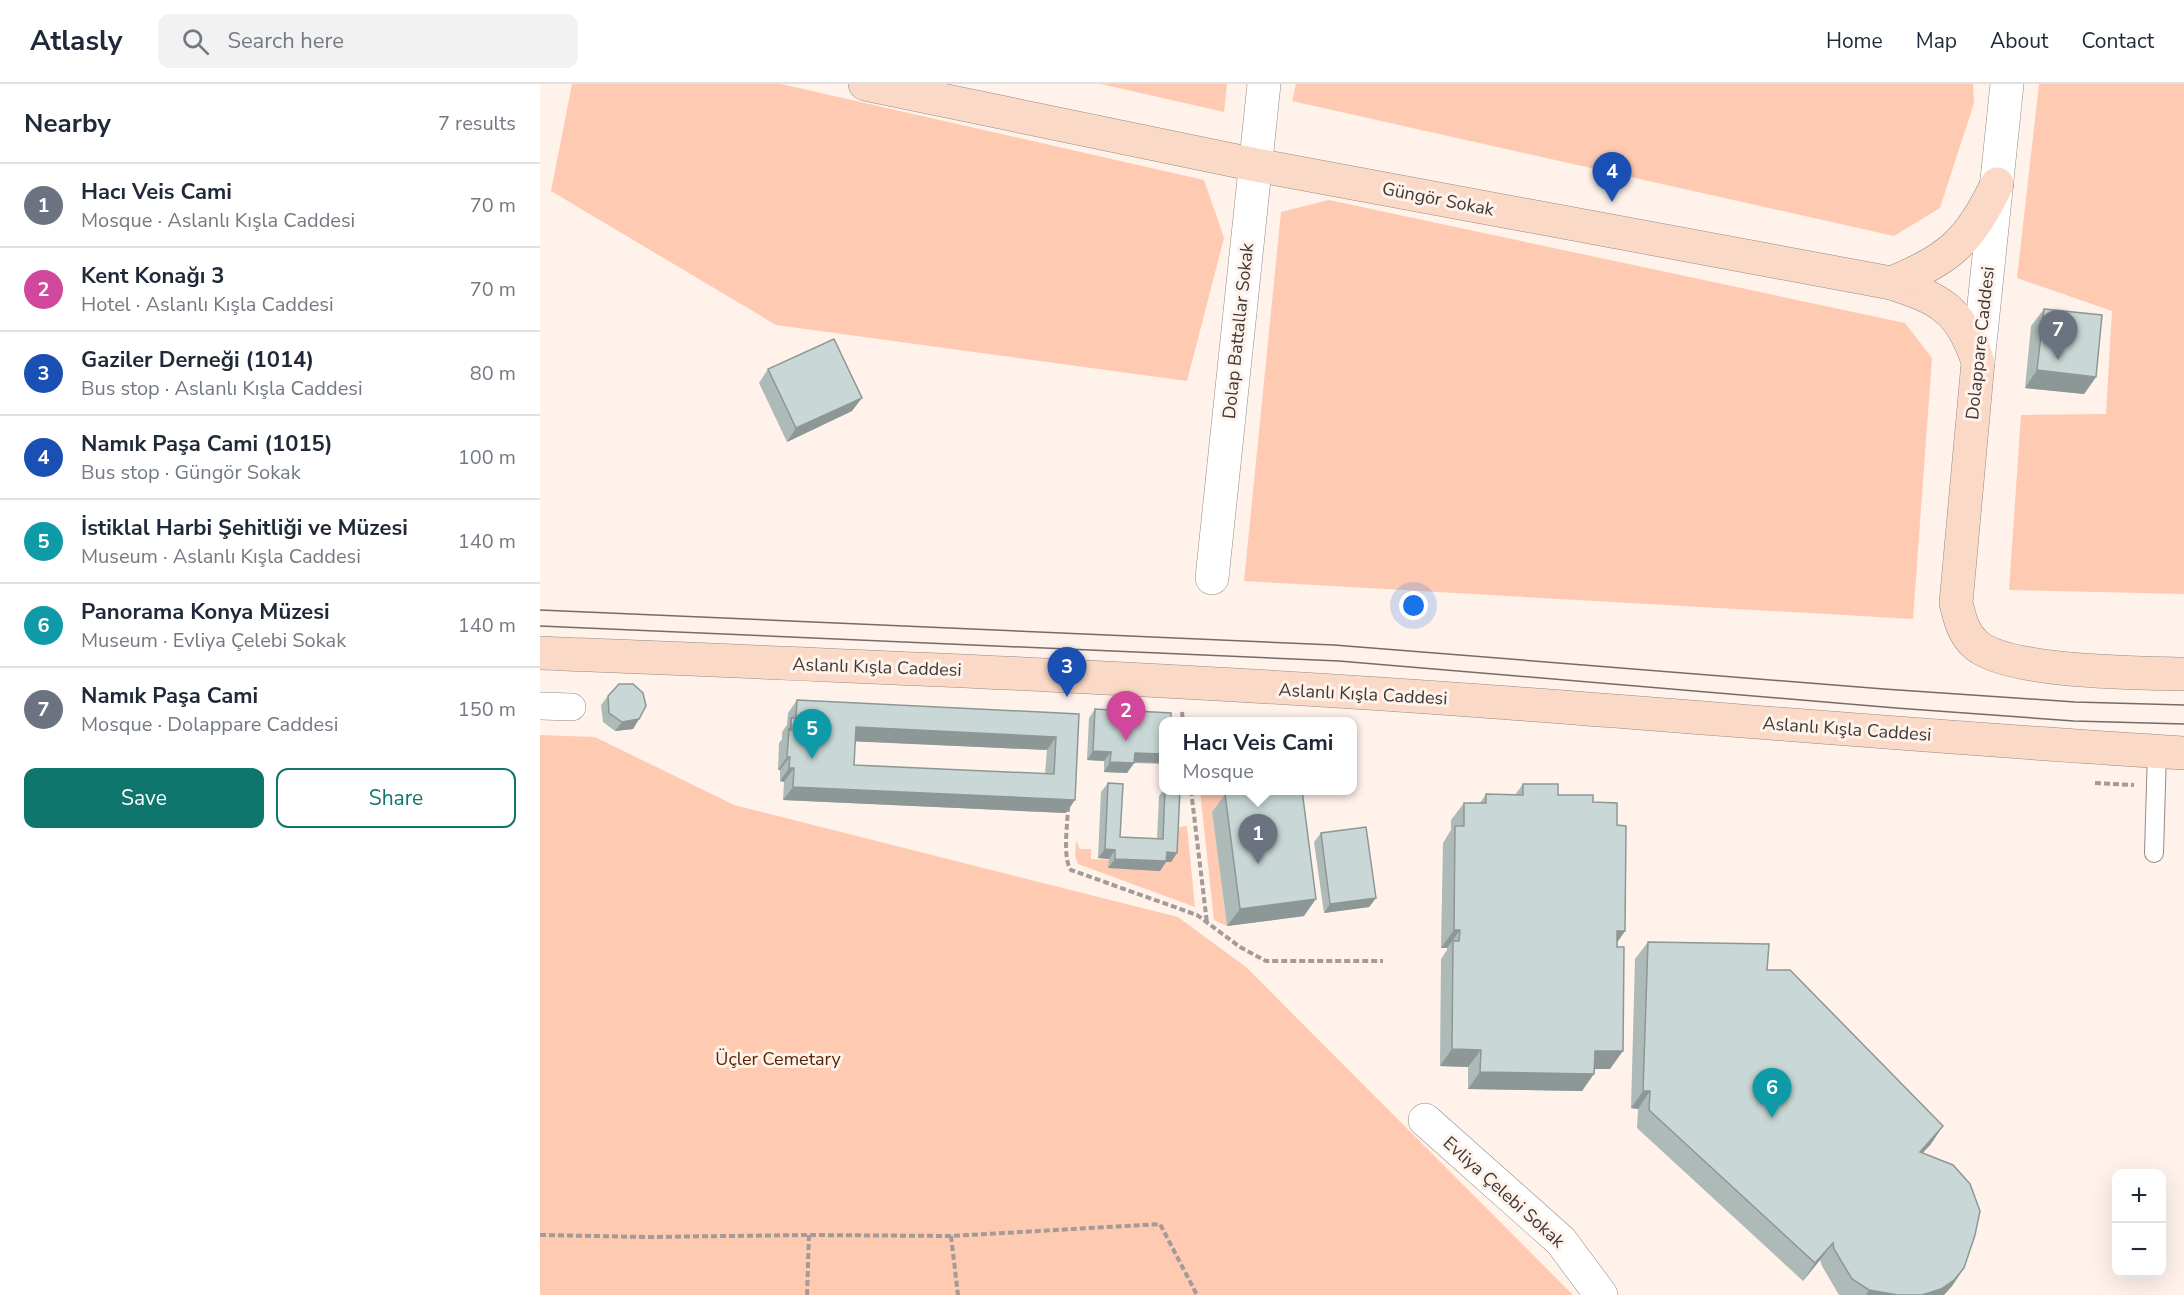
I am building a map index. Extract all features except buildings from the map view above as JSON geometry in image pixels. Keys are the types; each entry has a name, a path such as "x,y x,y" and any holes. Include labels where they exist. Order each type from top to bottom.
{"main road":[{"name":"Güngör Sokak","path":"865,84 1256,165 1891,283 1917,291 1940,303 1959,320 1978,362"},
{"path":"1891,283 1940,260 1959,244 1980,218 1997,184"},
{"name":"Dolappare Caddesi","path":"1978,362 1956,603 1962,629 1975,645 1994,656 2022,663 2076,669 2184,674"},
{"name":"Aslanlı Kışla Caddesi","path":"540,653 1004,672 1444,698 2171,752"}],"street":[{"name":"Dolap Battallar Sokak","path":"1212,578 1264,84"},
{"name":"Dolappare Caddesi","path":"1978,362 2007,84"},
{"path":"540,706 572,707"},
{"name":"Evliya Çelebi Sokak","path":"1425,1120 1561,1241 1601,1295"}],"lane":[{"path":"2154,853 2171,752"}],"path":[{"path":"1192,795 1208,923"},
{"path":"1069,798 1067,855 1068,866 1071,870 1197,915 1240,947 1266,961 1383,961"},
{"path":"540,1234 647,1238 809,1235 951,1236 1160,1224 1197,1295"},
{"path":"807,1295 809,1235"},
{"path":"951,1236 958,1295"}],"green space":[{"path":"572,84 781,84 1204,180 1224,238 1187,381 776,325 551,191"},
{"path":"1101,84 1227,84 1224,112"},
{"path":"1296,84 1973,84 1974,103 1940,208 1894,236 1292,101"},
{"path":"2039,84 2184,84 2184,594 2009,590 2021,415 2106,414 2112,311 2017,278"},
{"path":"1329,200 1905,323 1932,358 1913,619 1244,581 1281,212"},
{"name":"Üçler Cemetary","path":"540,735 595,737 734,805 1178,917 1246,967 1573,1295 540,1295"},
{"path":"1200,795 1225,795 1212,812 1227,926 1214,920"},
{"path":"1187,826 1195,907 1078,864 1075,856 1076,840 1080,849 1091,849 1091,859 1147,861 1163,829"}],"tram line":[{"path":"540,610 1334,645 1884,689 2075,702 2184,705"},
{"path":"540,626 1339,661 1896,708 2074,721 2184,724"}],"place":[{"name":"Namık Paşa Cami (1015)","path":"1612,202"},
{"name":"Namık Paşa Cami","path":"2058,360"},
{"name":"Gaziler Derneği (1014)","path":"1067,697"},
{"name":"Kent Konağı 3","path":"1126,741"},
{"name":"İstiklal Harbi Şehitliği ve Müzesi","path":"812,759"},
{"name":"Hacı Veis Cami","path":"1258,864"},
{"name":"Panorama Konya Müzesi","path":"1772,1118"}]}
